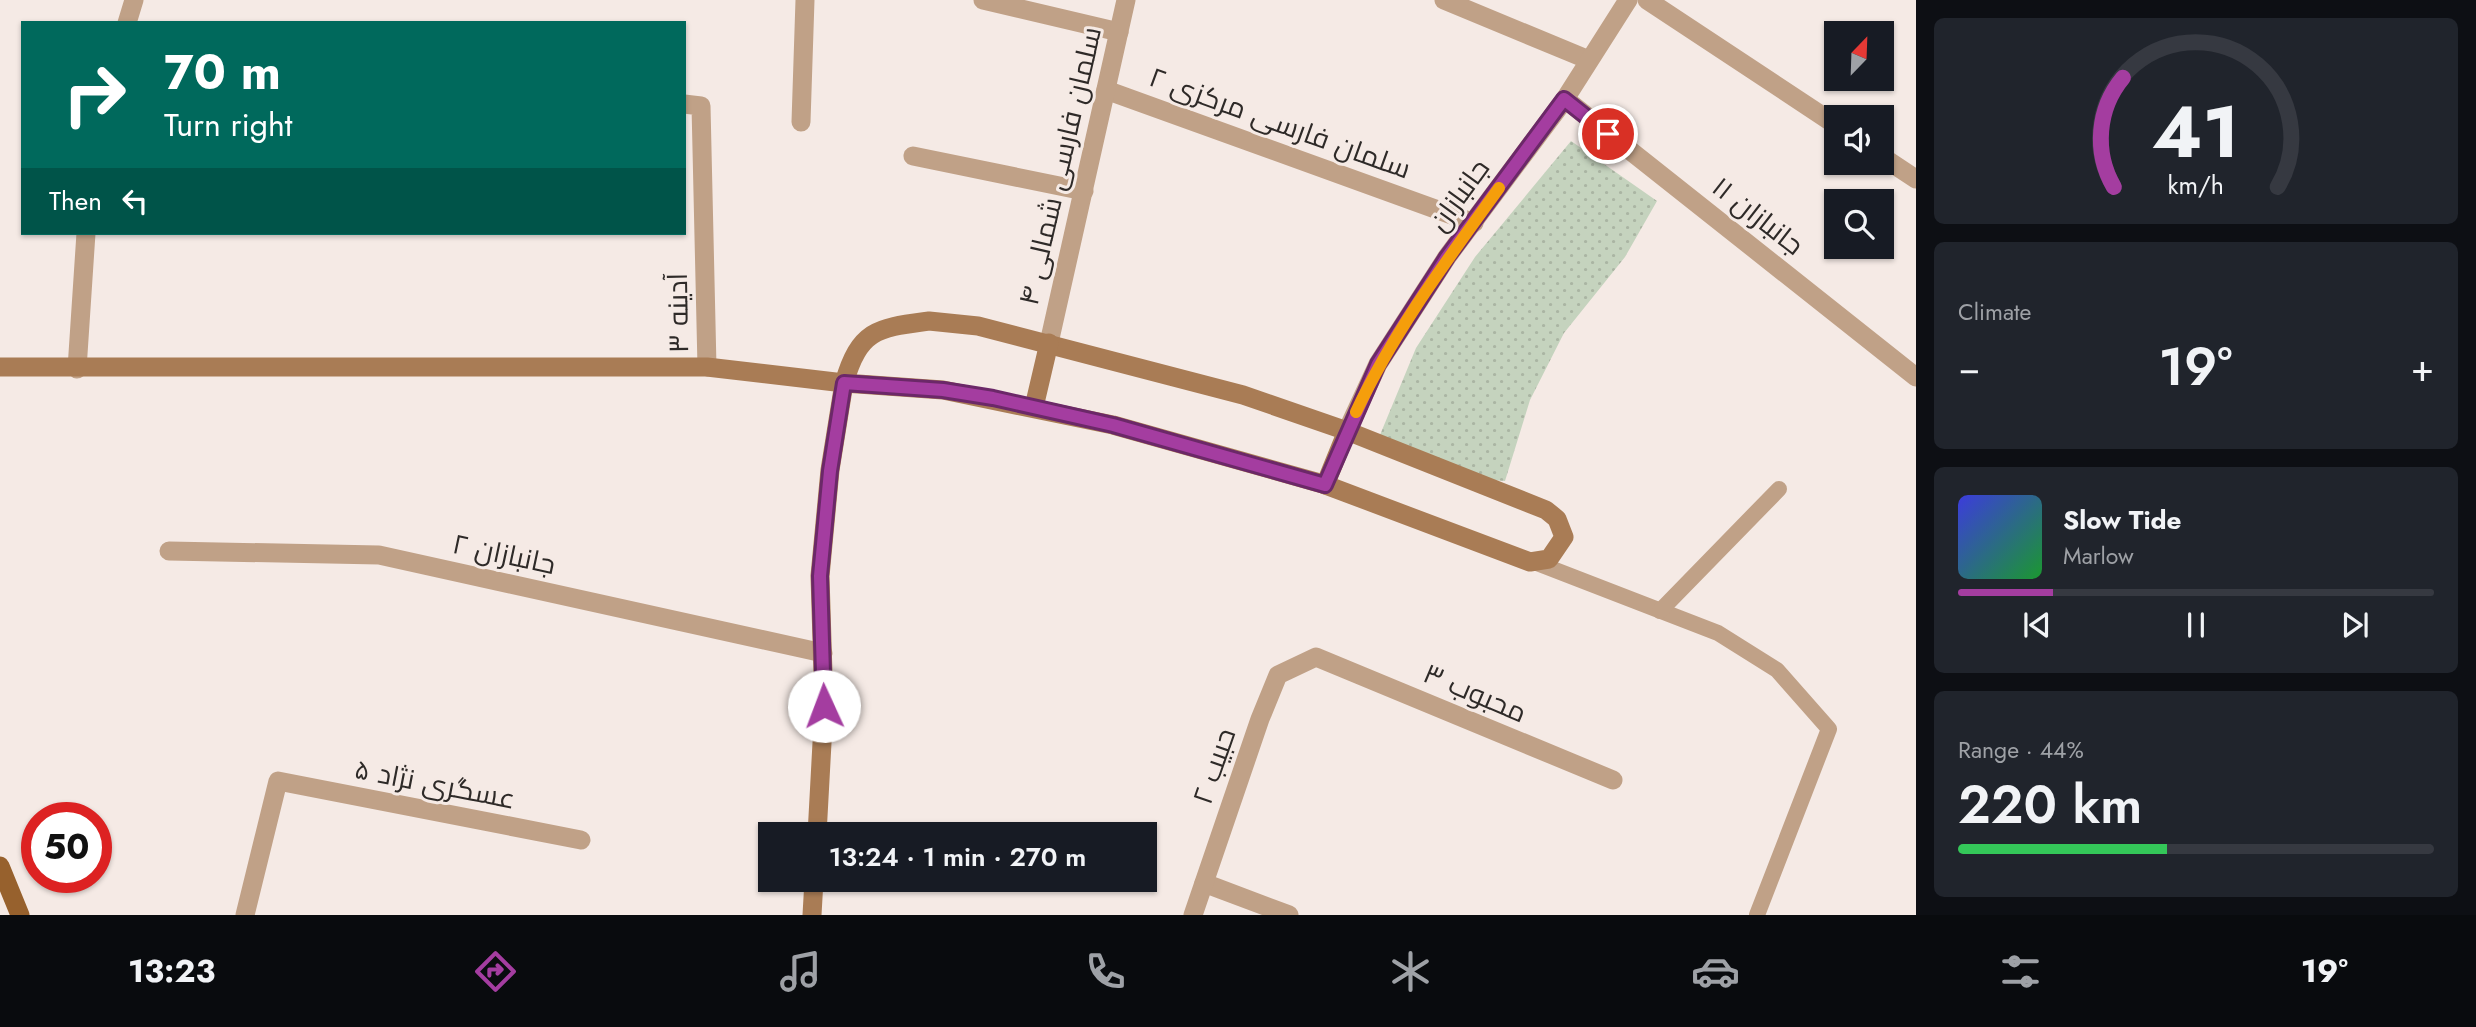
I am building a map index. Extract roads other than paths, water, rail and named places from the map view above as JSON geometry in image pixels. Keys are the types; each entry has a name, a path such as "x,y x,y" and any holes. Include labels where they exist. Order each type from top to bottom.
{"main road":[{"path":"0,368 707,367 844,383 943,390 1034,407 1247,461 1325,485 1538,563 1555,553 1564,537 1557,519 1546,510 1347,431 1243,395 978,326 929,321 890,326 863,340 853,353 844,383 830,471 820,576 824,706 818,822"},
{"path":"1034,407 1049,343"},
{"path":"1325,485 1347,431"},
{"path":"0,866 20,915"},
{"path":"812,915 813,892"}],"street":[{"path":"128,21 134,0"},
{"path":"801,122 805,0"},
{"path":"983,0 1119,32"},
{"name":"سلمان فارسی شمالی ۴","path":"1049,343 1126,0"},
{"path":"1444,0 1589,60"},
{"name":"جانبازان","path":"1347,431 1378,364 1447,257 1564,99 1628,0"},
{"path":"1647,0 1824,117"},
{"name":"سلمان فارسی مرکزی ۲","path":"1107,90 1474,223"},
{"name":"جانبازان ۱۱","path":"1564,99 1916,377"},
{"name":"آدینه ۳","path":"686,104 701,106 707,367"},
{"path":"913,156 1084,191"},
{"path":"1894,165 1916,179"},
{"path":"77,369 86,235"},
{"name":"جانبازان ۲","path":"169,551 379,555 822,653"},
{"name":"محبوب ۳","path":"1316,657 1612,780"},
{"name":"حبیب ۲","path":"1193,915 1260,719 1279,675 1316,657"},
{"name":"عسگری نژاد ۵","path":"245,915 278,781 581,840"},
{"path":"1204,883 1289,915"}],"lane":[{"path":"1660,611 1779,489"},
{"path":"1538,563 1718,633 1777,670 1829,729 1757,915"}]}
